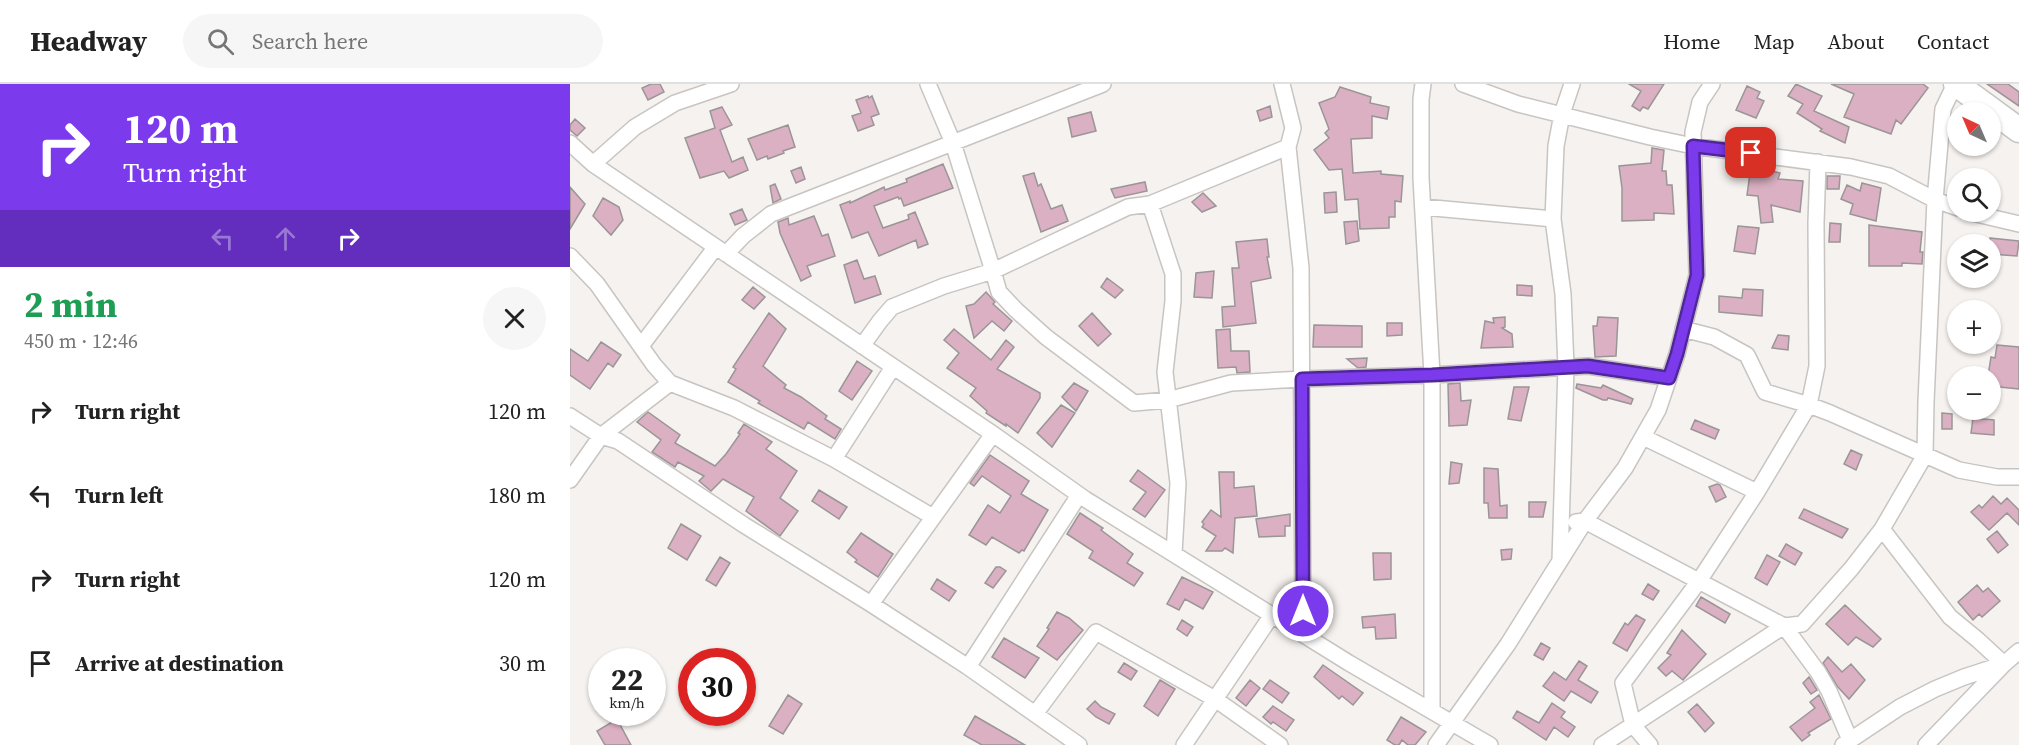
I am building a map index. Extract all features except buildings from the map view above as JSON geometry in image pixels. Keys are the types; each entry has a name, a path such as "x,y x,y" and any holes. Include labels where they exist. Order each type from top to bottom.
{"main road":[{"path":"1955,84 2019,130"}],"street":[{"path":"593,164 635,127 675,103 731,84"},
{"path":"928,84 953,143 999,292 1046,337 1134,404 1168,400 1231,383 1302,379 1432,375 1588,366 1669,378"},
{"path":"641,346 720,251 771,214 1104,84"},
{"path":"1282,84 1293,128 1288,147 1301,268 1303,634"},
{"path":"1423,84 1420,178 1432,375 1432,711"},
{"path":"1463,84 1518,104 1650,137 1693,146 1851,167 1889,176 1947,204"},
{"path":"1560,561 1566,367 1563,294 1553,219 1556,146 1562,114 1572,84"},
{"path":"1436,745 1508,644 1585,521 1625,468 1658,410 1697,275 1693,132 1700,102 1712,84"},
{"path":"1602,745 1784,626 1802,624 1851,569 1882,529 1925,455 1935,200 1943,110 1955,84"},
{"path":"570,143 593,164 993,434 1079,495 1303,634 1490,745"},
{"path":"862,346 892,307 944,286 993,271 1128,207 1150,204 1288,147"},
{"path":"1650,745 1633,725 1623,683 1699,581 1757,492 1809,405 1817,366 1818,162"},
{"path":"1150,204 1173,274 1173,301 1165,372 1178,483 1174,554"},
{"path":"1423,207 1553,219"},
{"path":"2001,220 2019,224"},
{"path":"570,256 597,284 654,365 670,383 734,408 834,459 933,517"},
{"path":"1683,328 1714,337 1747,356 1765,392 1809,405 1959,470 1997,477 2019,477"},
{"path":"834,459 893,367"},
{"path":"570,480 600,436 670,383"},
{"path":"570,416 600,436 618,441 744,525 871,604 968,667 1079,745"},
{"path":"871,604 993,434"},
{"path":"1643,437 1757,492"},
{"path":"968,667 1079,495"},
{"path":"1560,523 1585,521 1784,626 1823,681 1846,742 1879,719 1935,689 2004,664"},
{"path":"1882,529 1950,617 2004,664"},
{"path":"1184,745 1272,615"},
{"path":"1035,714 1096,632 1215,699 1280,745"},
{"path":"1926,745 2019,651"}],"route":[{"path":"1303,611 1302,379 1432,375 1588,366 1669,378 1697,275 1693,146 1751,153"}]}
